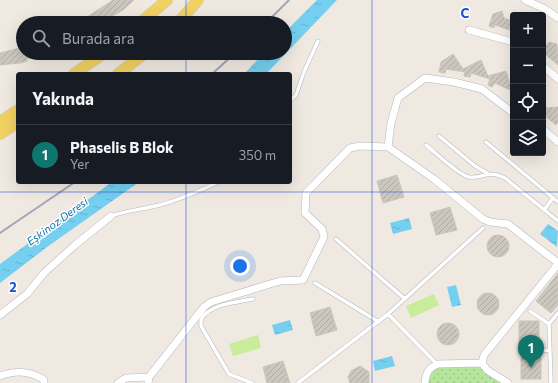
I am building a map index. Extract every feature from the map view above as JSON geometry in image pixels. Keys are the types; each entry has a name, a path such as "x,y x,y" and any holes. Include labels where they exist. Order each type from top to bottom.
{"main road":[{"path":"148,16 167,0"},
{"path":"184,16 198,0"},
{"path":"77,72 94,60"},
{"path":"121,72 136,60"},
{"path":"0,122 16,111"},
{"path":"0,134 16,123"}],"street":[{"path":"525,0 545,9 558,18"},
{"path":"469,30 510,41"},
{"path":"546,69 558,79"},
{"path":"388,147 391,122 398,98 425,78 432,78 482,90 510,111"},
{"path":"546,132 558,142"},
{"path":"118,383 126,378 149,380 204,307 211,302 280,282 303,280 324,237 322,229 305,213 306,193 350,148 360,146 388,147 434,179 483,219 490,222 508,224 558,264 484,355 482,363 487,370 508,383"},
{"path":"0,316 27,294 44,273 75,245 111,216"},
{"path":"425,383 427,372 431,367 438,364 482,363"},
{"path":"0,376 11,372 34,373 44,380 44,383"}],"lane":[{"path":"292,99 296,95 304,72 318,41"},
{"path":"439,136 475,166 487,173"},
{"path":"486,142 558,202"},
{"path":"426,145 466,176 469,177 487,173 495,173 505,178 558,221"},
{"path":"111,216 125,211 165,204 214,184"},
{"path":"544,210 553,198"},
{"path":"298,383 379,322 483,228"},
{"path":"336,239 405,299"},
{"path":"316,283 379,322"},
{"path":"252,383 229,374 201,326 201,320 208,312 216,308 253,299"},
{"path":"530,310 549,324"},
{"path":"551,383 549,324 558,313"},
{"path":"388,314 438,364"},
{"path":"520,351 549,350"}],"green space":[{"path":"434,294 439,305 411,318 406,306"},
{"path":"258,335 261,348 233,356 229,344"},
{"path":"482,363 508,383 425,383 431,367"}],"water":[{"path":"317,0 337,0 292,47 292,25"},
{"path":"257,60 279,60 268,72 246,72"},
{"path":"109,184 136,184 47,247 0,283 0,264"},
{"path":"409,218 412,229 393,234 390,223"},
{"path":"548,224 558,231 557,247 540,234"},
{"path":"456,285 461,305 452,307 447,287"},
{"path":"290,320 293,330 275,335 272,325"},
{"path":"392,356 395,366 375,371 373,361"}],"building":[{"path":"113,0 134,0 123,10 113,16 89,16"},
{"path":"502,11 504,18 510,20 509,30 495,25 494,28 489,26 493,14"},
{"path":"549,42 557,44 558,65 546,55 546,46"},
{"path":"16,49 16,60 27,61 0,65 0,53"},
{"path":"453,54 463,69 481,60 488,76 506,71 510,90 495,83 492,87 488,85 490,79 471,73 470,77 464,76 465,72 446,69 445,73 439,72 441,62"},
{"path":"558,107 558,122 556,125 546,117 546,108"},
{"path":"397,175 404,197 383,203 377,181"},
{"path":"450,207 457,230 436,235 430,213"},
{"path":"498,235 506,238 509,246 506,254 498,257 490,254 487,246 490,238"},
{"path":"558,273 558,305 551,313 536,301"},
{"path":"488,293 496,296 499,304 496,312 488,315 480,312 477,304 480,296"},
{"path":"330,307 337,330 316,336 310,313"},
{"path":"519,321 539,321 539,343 519,344"},
{"path":"448,323 456,326 459,334 456,342 448,345 440,342 437,334 440,326"},
{"path":"541,357 541,379 521,379 521,358"},
{"path":"283,361 290,383 267,383 263,367"},
{"path":"360,366 369,372 369,383 350,383 348,377 351,371"}],"railway":[{"path":"273,16 289,0"},
{"path":"214,72 227,60"},
{"path":"0,233 72,184"}],"place":[{"name":"Phaselis B Blok","path":"531,368"}],"water label":[{"name":"Eşkinoz Deresi","path":"57,221"}]}
